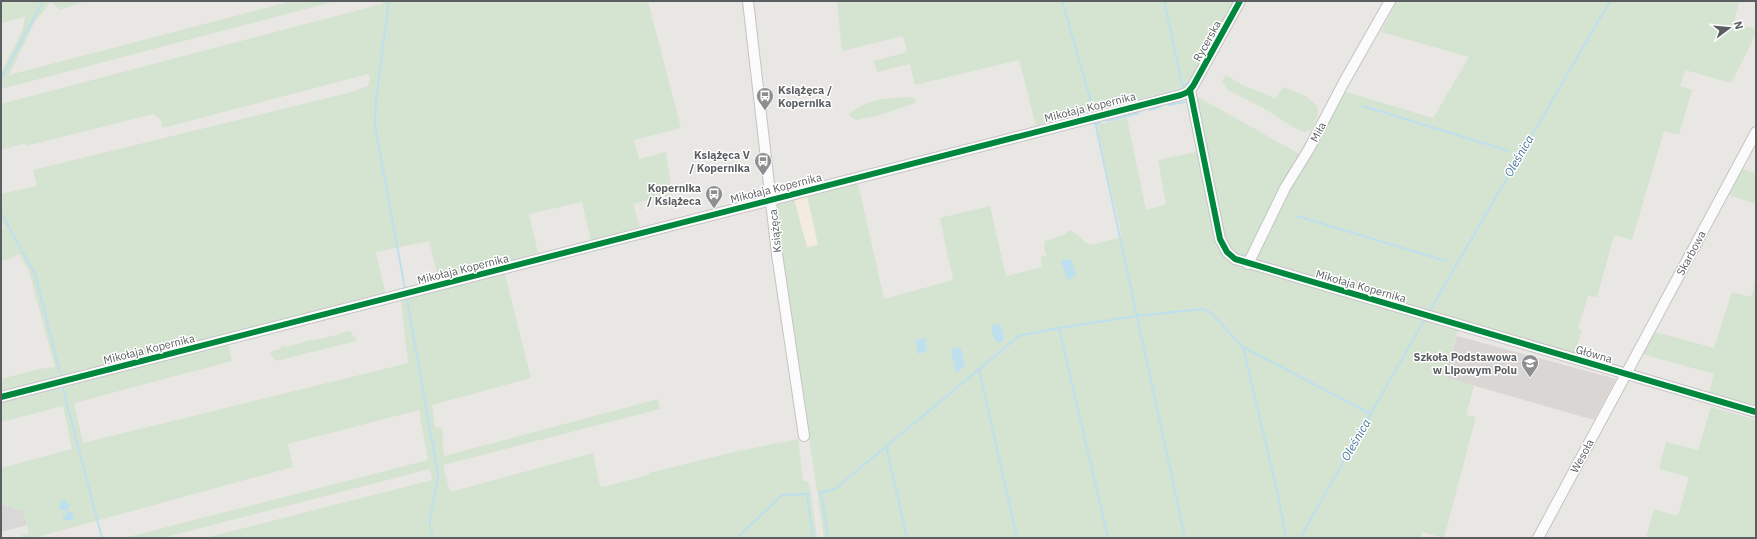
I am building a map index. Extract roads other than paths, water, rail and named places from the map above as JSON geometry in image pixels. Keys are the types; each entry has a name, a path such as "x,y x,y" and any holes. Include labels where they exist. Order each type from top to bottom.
{"street":[{"name":"Książęca","path":"748,1 777,254 804,436"},
{"name":"Rycerska","path":"1190,90 1240,1"},
{"name":"Miła","path":"1248,264 1285,188 1309,149 1344,82 1390,1"},
{"name":"Mikołaja Kopernika","path":"1,397 1169,98 1186,93 1190,90 1220,239 1227,252 1235,259 1248,264 1427,316"},
{"name":"Skarbowa","path":"1626,374 1756,132"},
{"name":"Główna","path":"1427,316 1756,412"},
{"name":"Wesoła","path":"1538,538 1626,374"}],"water":[{"path":"1068,259 1072,261 1076,276 1067,280 1061,261"},
{"path":"996,324 1000,324 1004,338 1003,341 998,343 994,339 991,327"},
{"path":"925,337 927,351 918,354 915,341"},
{"path":"957,347 961,349 965,365 956,373 951,350"},
{"path":"62,500 66,500 67,504 70,504 68,511 73,513 74,520 63,520 63,516 67,513 66,510 60,510"}],"waterway":[{"path":"1,79 43,1"},
{"path":"389,1 376,100 375,126 405,289"},
{"path":"1062,1 1094,112"},
{"path":"1164,1 1183,88"},
{"name":"Oleśnica","path":"1429,312 1610,1"},
{"path":"1163,94 1178,91 1192,79"},
{"path":"1169,105 1185,102"},
{"path":"1363,106 1509,151"},
{"path":"1150,110 1160,107"},
{"path":"1107,121 1139,113"},
{"path":"1095,122 1185,538"},
{"path":"1096,125 1100,123"},
{"path":"1,213 35,274 60,373"},
{"path":"1297,216 1446,261"},
{"path":"407,300 438,477 430,525"},
{"path":"819,493 835,489 1019,336 1136,316 1202,309 1210,312 1243,347 1371,414"},
{"name":"Oleśnica","path":"1300,538 1424,320"},
{"path":"1059,328 1108,538"},
{"path":"1243,347 1278,495 1286,538"},
{"path":"979,369 1017,538"},
{"path":"63,389 102,538"},
{"path":"886,446 907,538"},
{"path":"821,492 828,538"},
{"path":"807,494 813,538"},
{"path":"737,538 782,495 808,494"},
{"path":"431,530 433,538"}],"place":[{"name":"Książęca / Kopernika","path":"765,111"},
{"name":"Książęca V / Kopernika","path":"763,176"},
{"name":"Kopernika / Książeca","path":"714,209"},
{"name":"Szkoła Podstawowa w Lipowym Polu","path":"1530,378"}]}
